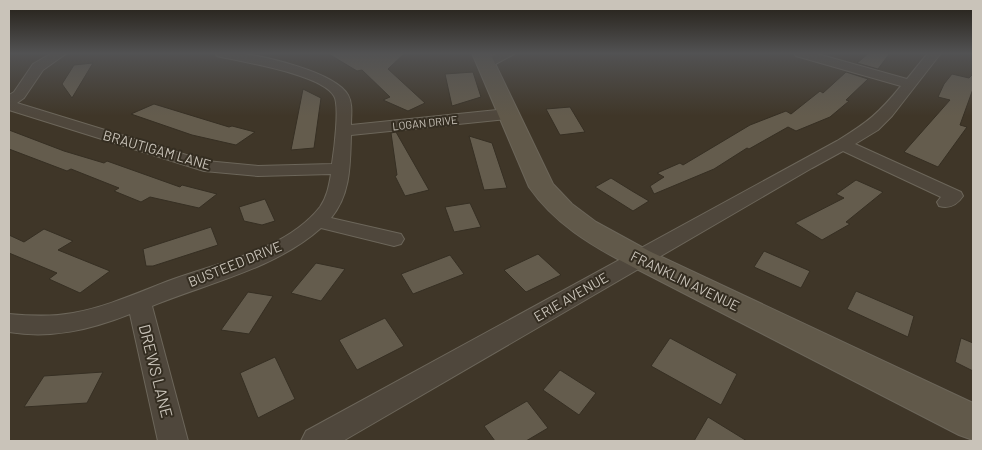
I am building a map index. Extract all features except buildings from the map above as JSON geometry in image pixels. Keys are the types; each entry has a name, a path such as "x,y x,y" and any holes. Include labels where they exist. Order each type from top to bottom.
{"street":[{"path":"9,101 19,95 33,74"},
{"name":"BUSTEED DRIVE","path":"9,323 34,326 62,324 92,318 264,255 302,234 329,207 336,193 343,99 331,84 304,74"},
{"name":"FRANKLIN AVENUE","path":"497,74 508,114 542,187 554,203 572,220 598,238 973,422"},
{"path":"875,74 910,84"},
{"name":"ERIE AVENUE","path":"316,441 806,164 844,145 872,127 887,113 918,74"},
{"name":"BRAUTIGAM LANE","path":"9,105 204,166 258,171 339,169"},
{"name":"LOGAN DRIVE","path":"342,131 508,114"},
{"path":"844,145 954,196 946,202"},
{"path":"317,221 394,239"},
{"name":"DREWS LANE","path":"139,301 173,441"}]}
